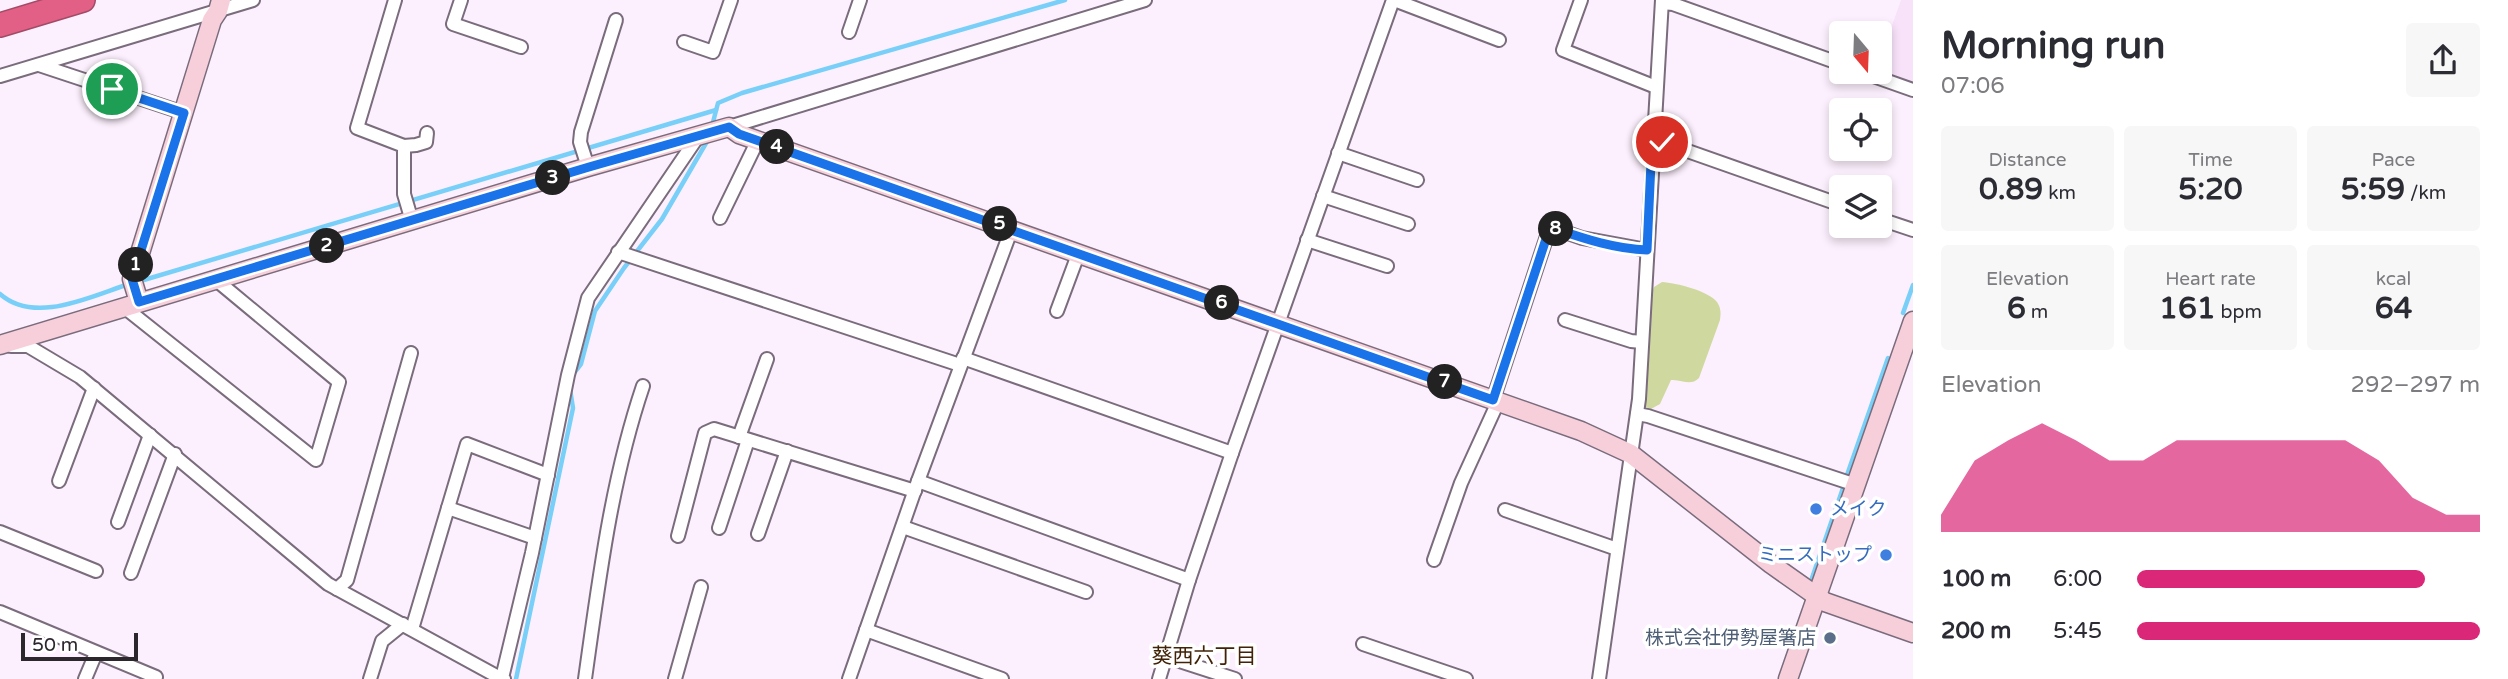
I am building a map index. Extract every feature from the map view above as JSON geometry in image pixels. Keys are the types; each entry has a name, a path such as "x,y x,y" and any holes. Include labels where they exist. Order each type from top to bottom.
{"highway":[{"path":"0,25 83,0"}],"street":[{"path":"0,76 219,6 253,0"},
{"path":"395,0 357,128 404,146 426,142 427,134"},
{"path":"461,0 453,24 521,47"},
{"path":"684,42 713,52 731,0"},
{"path":"849,32 860,0"},
{"path":"0,346 133,296 215,279 587,163 729,127 1145,0"},
{"path":"1159,679 1232,453 1393,0 1499,40"},
{"path":"1581,0 1563,50 1656,87"},
{"path":"1599,679 1637,414 1662,2 1829,60"},
{"path":"133,296 184,113 212,20 219,6"},
{"path":"587,163 580,142 583,121 616,20"},
{"path":"39,65 184,113"},
{"path":"1892,83 1913,90"},
{"path":"729,127 758,140 1581,431 1631,454 1770,564 1825,602 1913,633"},
{"path":"0,346 28,346 80,377 175,454 317,576 503,679 568,376 588,298 699,135"},
{"path":"720,218 758,140"},
{"path":"1652,141 1662,142 1829,201"},
{"path":"404,146 404,194 411,217"},
{"path":"1338,153 1417,180"},
{"path":"1323,196 1408,225"},
{"path":"1892,223 1913,230"},
{"path":"849,679 916,486 1012,228"},
{"path":"1434,559 1461,484 1496,401 1548,233 1556,229 1582,238 1647,250"},
{"path":"1307,240 1387,266"},
{"path":"618,252 962,362 1232,453"},
{"path":"1057,311 1079,252"},
{"path":"133,296 316,460 339,382 215,279"},
{"path":"1565,320 1631,341 1643,342"},
{"path":"1788,679 1913,321"},
{"path":"337,589 347,580 411,353"},
{"path":"719,528 767,359"},
{"path":"585,679 606,532 626,444 643,386"},
{"path":"59,481 94,388"},
{"path":"1637,414 1856,485"},
{"path":"678,536 705,433 713,429 916,486 1189,580"},
{"path":"118,522 150,435"},
{"path":"370,679 382,641 407,627 467,444 548,475"},
{"path":"758,534 787,451"},
{"path":"131,573 175,454"},
{"path":"448,508 535,538"},
{"path":"1505,510 1617,549"},
{"path":"903,527 1086,592"},
{"path":"0,532 96,571"},
{"path":"675,679 701,587"},
{"path":"0,612 156,677"},
{"path":"866,630 1002,679"},
{"path":"1363,644 1466,679"},
{"path":"85,679 96,653"},
{"path":"1167,657 1235,679"}],"shaded area":[{"path":"1901,0 1913,0 1913,84 1892,76 1892,25"}],"green space":[{"path":"1662,282 1707,294 1718,304 1720,320 1699,378 1689,382 1671,380 1660,404 1651,409 1646,407 1644,402 1651,295 1654,287"}],"waterway":[{"path":"712,126 718,103 742,93 1065,0"},
{"path":"137,282 716,110"},
{"path":"574,373 581,364 595,311 662,219 709,138"},
{"path":"0,294 14,303 46,308 81,301 129,284"},
{"path":"1903,313 1913,285"},
{"path":"1847,475 1888,358"},
{"path":"516,679 573,408 570,389"},
{"path":"1812,578 1843,488"}],"place":[{"name":"メイク","path":"1816,509"},
{"name":"ミニストップ","path":"1886,555"},
{"name":"株式会社伊勢屋箸店","path":"1830,638"}],"district":[{"name":"葵西六丁目","path":"1204,656"}],"route":[{"path":"112,89 184,113 132,279 139,302 729,127 739,134 1012,228 1493,400 1548,233 1556,229 1582,238 1647,250 1652,141 1662,142"}]}
